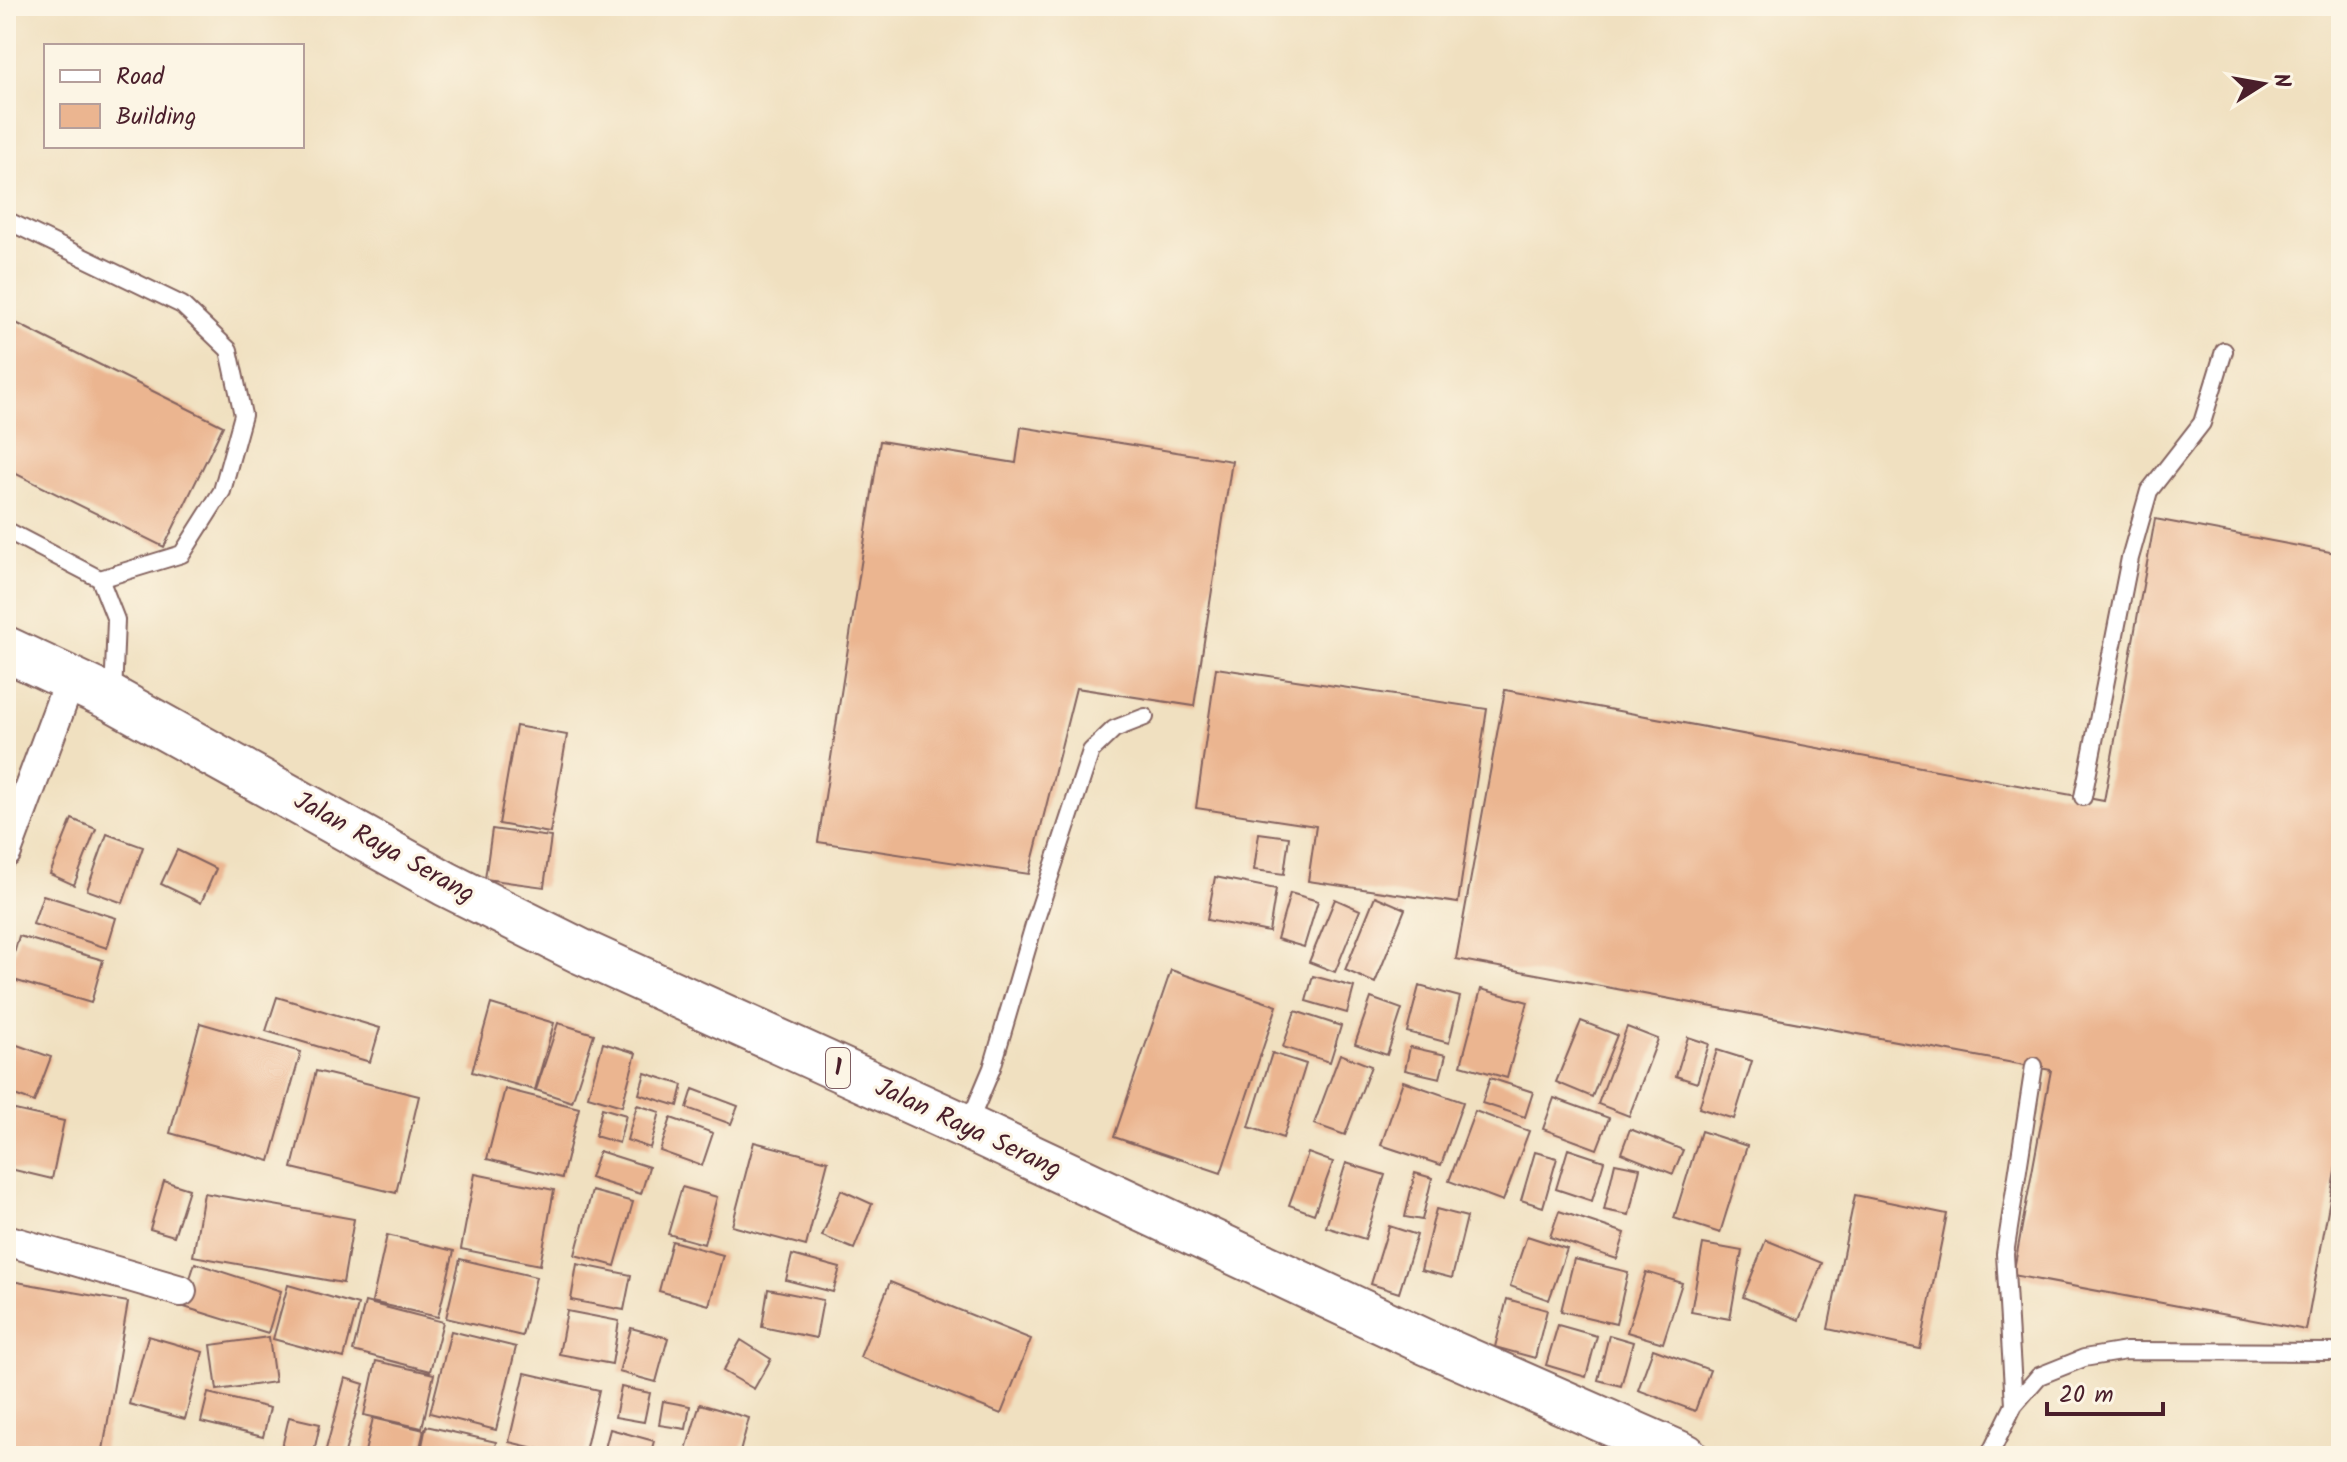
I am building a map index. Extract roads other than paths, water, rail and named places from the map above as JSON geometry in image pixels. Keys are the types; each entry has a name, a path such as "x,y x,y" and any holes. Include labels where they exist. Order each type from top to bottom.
{"highway":[{"name":"Jalan Raya Serang","path":"6,649 113,699 446,884 582,952 967,1127 1428,1343 1685,1456"}],"street":[{"path":"6,852 70,680"},
{"path":"6,1240 181,1291"}],"lane":[{"path":"6,220 182,305 229,350 243,415 222,491 182,554 100,579"},
{"path":"2083,797 2130,558 2149,491 2202,423 2224,351"},
{"path":"6,530 100,579 116,620 113,699"},
{"path":"967,1127 992,1068 1034,925 1091,751 1114,729 1145,717"},
{"path":"2014,1405 2005,1254 2034,1066"},
{"path":"1989,1456 2014,1405 2039,1376 2084,1358 2126,1351 2341,1352"}]}
